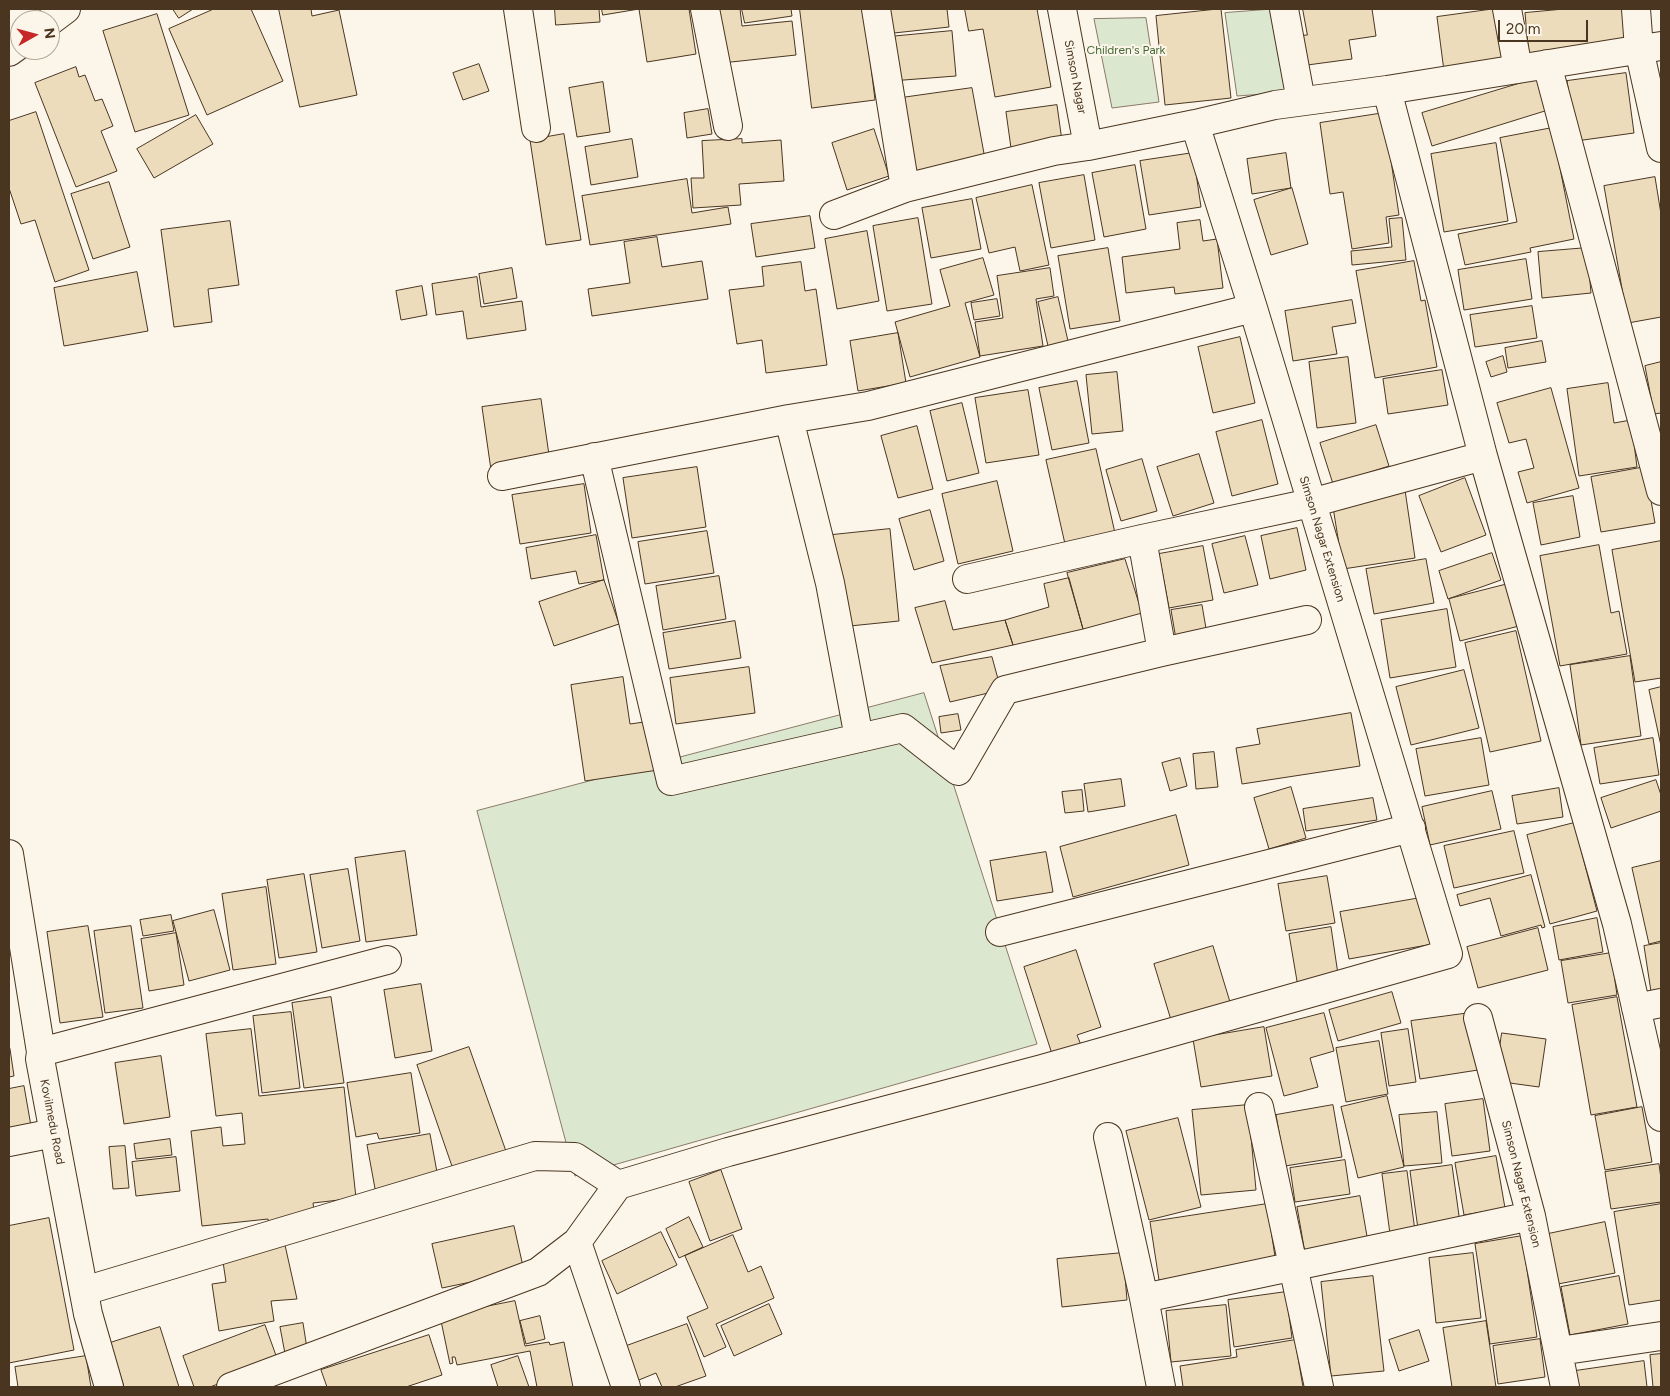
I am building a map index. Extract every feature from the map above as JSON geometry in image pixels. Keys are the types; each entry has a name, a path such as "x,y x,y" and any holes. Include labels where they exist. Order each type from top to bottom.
{"street":[{"path":"518,9 536,128"},
{"path":"705,9 728,126"},
{"path":"876,9 905,188"},
{"name":"Simson Nagar","path":"1062,9 1088,146"},
{"path":"1284,9 1301,101"},
{"path":"1508,9 1518,69"},
{"path":"1636,9 1650,48 1661,148"},
{"path":"834,215 905,188 1054,151 1196,124 1275,105 1387,90 1650,48"},
{"path":"1547,64 1661,491"},
{"path":"1387,90 1483,456 1617,924 1648,1006 1661,1117"},
{"name":"Simson Nagar Extension","path":"618,1185 728,1152 1042,1069 1448,954 1196,124"},
{"path":"502,476 789,419 868,406 1253,308"},
{"path":"789,419 830,583 859,738"},
{"path":"967,579 1311,502 1483,456"},
{"path":"594,457 671,781 903,728 958,771 1005,690 1162,652 1307,620"},
{"path":"1142,539 1162,652"},
{"path":"1000,932 1411,828"},
{"name":"Kovilmedu Road","path":"9,854 41,1052 40,1059 88,1314 109,1387"},
{"path":"41,1052 387,960"},
{"name":"Simson Nagar Extension","path":"1478,1018 1531,1216 1565,1387"},
{"path":"1258,1107 1319,1387"},
{"path":"9,1142 54,1133"},
{"path":"1108,1137 1144,1298 1161,1387"},
{"path":"84,1291 534,1156 575,1157 618,1185 577,1242 538,1272 231,1387"},
{"path":"1144,1298 1531,1216"},
{"path":"577,1242 626,1387"},
{"path":"1558,1351 1661,1336"}],"green space":[{"path":"1277,9 1291,92 1237,96 1225,13"},
{"name":"Children's Park","path":"1146,18 1159,102 1112,108 1094,19"},
{"path":"924,693 1037,1044 575,1176 477,811"}],"building":[{"path":"173,9 193,9 179,18"},
{"path":"214,9 251,9 283,81 207,115 169,29"},
{"path":"279,9 311,9 312,16 339,10 357,95 300,107"},
{"path":"555,9 599,9 600,22 556,25"},
{"path":"602,9 639,9 603,15"},
{"path":"639,9 689,9 696,54 647,62"},
{"path":"717,9 740,9 742,26 792,21 796,55 722,63"},
{"path":"742,9 791,9 792,16 745,23"},
{"path":"800,9 864,9 875,100 812,108"},
{"path":"884,9 947,9 949,27 885,34"},
{"path":"965,9 1037,9 1051,87 995,97 983,29 969,31"},
{"path":"1221,9 1231,98 1165,105 1156,16"},
{"path":"1303,9 1372,9 1376,36 1349,40 1352,59 1300,66 1295,36 1307,35"},
{"path":"1495,9 1503,63 1444,71 1437,17"},
{"path":"1564,9 1624,9 1628,46 1529,57 1525,13"},
{"path":"157,14 189,115 135,132 103,31"},
{"path":"952,31 956,76 891,81 888,37"},
{"path":"479,64 489,91 463,100 453,73"},
{"path":"76,67 79,77 85,75 95,101 102,99 113,126 101,131 117,171 76,187 35,83"},
{"path":"1626,73 1634,133 1576,141 1567,81"},
{"path":"1538,78 1548,110 1432,146 1422,113"},
{"path":"603,82 610,132 577,137 569,88"},
{"path":"972,88 985,159 951,162 912,173 901,98"},
{"path":"1057,105 1062,141 1011,148 1006,112"},
{"path":"708,109 712,134 687,138 684,113"},
{"path":"36,112 89,270 55,282 35,220 21,224 9,188 9,121"},
{"path":"1384,113 1399,215 1386,217 1389,243 1352,249 1343,192 1330,194 1320,123"},
{"path":"196,115 213,144 154,178 137,149"},
{"path":"1552,128 1574,239 1530,248 1531,252 1465,265 1458,234 1517,222 1500,138"},
{"path":"874,129 889,176 847,190 832,143"},
{"path":"564,134 581,240 546,245 530,140"},
{"path":"632,139 638,177 591,185 585,147"},
{"path":"742,139 742,143 781,140 784,181 739,184 741,205 693,208 691,178 704,178 702,141"},
{"path":"1496,143 1508,221 1444,232 1431,154"},
{"path":"1193,153 1201,207 1149,215 1140,161"},
{"path":"1286,153 1291,188 1252,194 1247,159"},
{"path":"1135,165 1146,229 1104,237 1092,173"},
{"path":"1084,175 1095,240 1051,248 1039,183"},
{"path":"1655,177 1661,214 1661,317 1628,323 1604,186"},
{"path":"687,179 692,213 728,207 731,224 590,245 582,196"},
{"path":"109,182 130,247 93,259 71,194"},
{"path":"1032,185 1049,265 1020,271 1015,247 989,253 976,198"},
{"path":"1292,188 1308,244 1271,255 1254,200"},
{"path":"972,199 981,249 931,258 922,208"},
{"path":"810,216 815,248 756,257 751,224"},
{"path":"918,218 932,304 887,311 873,226"},
{"path":"1402,218 1406,260 1352,265 1351,251 1392,247 1389,219"},
{"path":"1200,220 1203,241 1217,239 1223,288 1175,294 1174,287 1126,293 1122,257 1180,249 1177,223"},
{"path":"230,221 239,285 208,289 212,322 174,327 161,230"},
{"path":"867,231 879,301 837,309 825,239"},
{"path":"657,237 662,267 702,261 708,299 592,316 588,289 630,283 624,242"},
{"path":"1108,248 1120,321 1070,329 1058,256"},
{"path":"1587,248 1591,293 1542,298 1538,252"},
{"path":"983,258 994,295 965,303 980,357 910,377 895,322 950,306 940,270"},
{"path":"1526,259 1532,299 1464,310 1458,270"},
{"path":"1414,261 1421,301 1425,300 1437,367 1375,378 1356,271"},
{"path":"801,262 805,291 816,289 827,365 766,373 762,340 737,344 729,290 764,286 762,267"},
{"path":"512,268 517,298 484,304 479,274"},
{"path":"1050,268 1054,296 1036,299 1043,346 980,356 975,322 1003,318 997,276"},
{"path":"137,272 148,331 64,346 54,288"},
{"path":"477,277 481,307 522,301 526,330 467,339 463,311 436,315 432,284"},
{"path":"422,286 427,315 401,320 396,291"},
{"path":"1058,297 1068,341 1048,346 1038,302"},
{"path":"997,299 1000,316 974,320 971,303"},
{"path":"1352,300 1356,323 1332,327 1337,354 1293,361 1285,311"},
{"path":"1532,306 1537,338 1475,347 1470,315"},
{"path":"898,333 906,383 858,391 850,341"},
{"path":"1240,337 1255,403 1213,413 1198,347"},
{"path":"1542,341 1546,362 1508,368 1505,348"},
{"path":"1503,356 1507,372 1491,377 1486,362"},
{"path":"1348,357 1356,423 1317,428 1309,362"},
{"path":"1661,362 1661,413 1654,414 1645,366"},
{"path":"1442,370 1448,405 1388,414 1383,379"},
{"path":"1117,372 1123,431 1092,434 1086,375"},
{"path":"1077,381 1089,443 1052,450 1039,388"},
{"path":"1608,383 1614,423 1631,420 1637,467 1579,476 1567,389"},
{"path":"1551,388 1579,488 1527,503 1518,472 1534,468 1526,439 1509,443 1497,403"},
{"path":"1028,390 1039,455 986,463 975,398"},
{"path":"541,399 550,462 491,470 482,407"},
{"path":"962,403 979,473 947,481 930,411"},
{"path":"1262,420 1278,484 1232,496 1216,432"},
{"path":"1376,425 1389,466 1333,484 1320,443"},
{"path":"917,426 933,489 898,498 881,436"},
{"path":"1096,449 1115,533 1065,544 1046,460"},
{"path":"1199,454 1214,503 1173,516 1157,467"},
{"path":"1142,459 1157,511 1121,521 1106,470"},
{"path":"697,467 706,527 632,538 623,478"},
{"path":"1645,467 1655,523 1601,532 1591,477"},
{"path":"1465,478 1486,535 1441,552 1419,496"},
{"path":"997,481 1013,551 958,564 942,494"},
{"path":"584,484 591,533 520,544 512,495"},
{"path":"1405,490 1415,558 1343,569 1332,501"},
{"path":"1573,496 1580,537 1541,545 1533,503"},
{"path":"930,510 944,561 914,570 899,519"},
{"path":"1297,528 1306,570 1270,579 1261,536"},
{"path":"890,529 899,621 840,627 832,535"},
{"path":"707,531 714,573 645,584 638,542"},
{"path":"596,535 604,580 579,584 576,571 531,579 526,548"},
{"path":"1245,536 1258,585 1224,593 1212,544"},
{"path":"1661,541 1661,678 1635,682 1612,550"},
{"path":"1599,545 1611,613 1619,611 1627,654 1560,666 1540,556"},
{"path":"1203,546 1213,600 1169,608 1159,554"},
{"path":"1492,553 1501,580 1448,599 1439,571"},
{"path":"1125,559 1142,613 1083,629 1067,573"},
{"path":"1426,559 1434,603 1374,614 1366,569"},
{"path":"719,576 726,619 663,630 656,586"},
{"path":"1069,578 1083,629 1013,645 1005,620 1049,607 1044,584"},
{"path":"604,580 619,624 554,646 539,602"},
{"path":"1508,584 1519,626 1460,641 1449,599"},
{"path":"945,601 953,630 1005,620 1013,645 932,663 915,608"},
{"path":"1202,605 1208,640 1177,645 1171,610"},
{"path":"1447,609 1456,667 1390,678 1381,620"},
{"path":"735,621 741,658 669,669 663,633"},
{"path":"1516,631 1541,741 1490,752 1465,643"},
{"path":"1630,656 1641,736 1581,745 1570,665"},
{"path":"992,657 1001,690 950,702 940,666"},
{"path":"749,667 755,713 676,724 670,678"},
{"path":"1464,670 1479,728 1411,745 1396,687"},
{"path":"623,677 630,724 651,721 658,770 585,781 571,685"},
{"path":"1661,687 1661,746 1649,690"},
{"path":"1351,713 1360,766 1242,784 1236,748 1260,744 1257,729"},
{"path":"958,714 961,730 941,733 939,717"},
{"path":"1481,738 1489,785 1425,796 1416,749"},
{"path":"1653,738 1659,775 1600,784 1594,748"},
{"path":"1214,752 1218,787 1196,789 1193,754"},
{"path":"1180,758 1187,786 1170,791 1162,763"},
{"path":"1121,779 1125,806 1088,812 1084,784"},
{"path":"1656,780 1661,795 1661,811 1611,828 1601,798"},
{"path":"1291,787 1306,838 1269,849 1254,798"},
{"path":"1559,788 1563,817 1517,824 1512,796"},
{"path":"1082,790 1084,811 1065,813 1062,792"},
{"path":"1492,791 1501,829 1430,845 1422,807"},
{"path":"1373,798 1377,820 1306,831 1303,809"},
{"path":"1176,815 1189,865 1073,897 1060,847"},
{"path":"1574,823 1597,911 1550,924 1527,835"},
{"path":"1514,831 1524,873 1454,888 1444,846"},
{"path":"405,851 417,935 366,942 355,858"},
{"path":"1046,852 1053,892 997,901 990,861"},
{"path":"1661,861 1661,941 1649,944 1632,868"},
{"path":"348,869 360,941 322,948 310,875"},
{"path":"304,874 317,952 279,958 267,880"},
{"path":"1531,875 1545,927 1542,928 1541,925 1501,936 1490,898 1460,906 1457,895"},
{"path":"1327,876 1335,923 1286,931 1278,884"},
{"path":"266,887 276,964 233,970 222,894"},
{"path":"1426,897 1433,944 1349,959 1340,912"},
{"path":"214,910 230,970 189,981 173,921"},
{"path":"171,915 174,931 143,936 140,920"},
{"path":"1597,918 1603,952 1559,960 1553,927"},
{"path":"88,926 103,1017 60,1023 47,932"},
{"path":"131,926 143,1008 105,1013 94,931"},
{"path":"1331,927 1339,981 1298,987 1289,934"},
{"path":"1538,928 1548,970 1478,988 1467,947"},
{"path":"176,933 184,985 149,991 141,939"},
{"path":"1661,943 1661,997 1652,998 1644,946"},
{"path":"1213,946 1230,1002 1171,1020 1154,964"},
{"path":"1076,950 1101,1027 1077,1035 1081,1045 1052,1054 1024,967"},
{"path":"1611,953 1617,995 1568,1003 1561,961"},
{"path":"421,984 432,1051 395,1058 384,990"},
{"path":"1392,992 1401,1023 1338,1041 1329,1010"},
{"path":"331,997 344,1083 304,1088 292,1003"},
{"path":"1617,997 1637,1107 1591,1115 1572,1005"},
{"path":"291,1012 300,1088 262,1093 253,1016"},
{"path":"1324,1013 1334,1051 1310,1058 1318,1087 1284,1096 1266,1028"},
{"path":"1470,1013 1478,1070 1420,1079 1411,1021"},
{"path":"1264,1027 1272,1076 1201,1087 1193,1039"},
{"path":"251,1029 259,1096 344,1087 356,1198 313,1203 315,1219 269,1224 268,1219 202,1226 191,1131 221,1127 223,1146 245,1144 242,1113 216,1116 206,1034"},
{"path":"1408,1029 1416,1082 1389,1086 1381,1033"},
{"path":"1502,1033 1546,1039 1539,1087 1495,1081"},
{"path":"1379,1041 1388,1094 1346,1102 1336,1048"},
{"path":"469,1047 507,1154 454,1172 417,1065"},
{"path":"9,1050 14,1076 9,1077"},
{"path":"161,1056 170,1117 124,1124 115,1063"},
{"path":"411,1073 420,1133 379,1139 377,1133 356,1137 347,1083"},
{"path":"24,1086 31,1126 9,1130 9,1089"},
{"path":"1387,1096 1404,1167 1358,1178 1341,1107"},
{"path":"1483,1099 1490,1151 1452,1156 1445,1104"},
{"path":"1248,1105 1256,1190 1201,1195 1192,1110"},
{"path":"1333,1105 1342,1157 1285,1166 1276,1115"},
{"path":"1642,1107 1652,1162 1605,1170 1595,1116"},
{"path":"1437,1112 1442,1163 1404,1166 1399,1115"},
{"path":"1178,1118 1201,1207 1149,1220 1126,1131"},
{"path":"430,1134 439,1183 376,1194 367,1145"},
{"path":"170,1139 172,1155 136,1159 134,1144"},
{"path":"125,1146 129,1188 113,1189 109,1147"},
{"path":"1496,1156 1505,1208 1464,1215 1455,1163"},
{"path":"176,1157 180,1191 136,1196 132,1162"},
{"path":"1345,1160 1350,1194 1295,1202 1290,1168"},
{"path":"1659,1164 1661,1202 1611,1209 1605,1172"},
{"path":"1452,1165 1460,1223 1418,1229 1410,1171"},
{"path":"721,1170 742,1229 710,1241 689,1182"},
{"path":"1407,1171 1415,1231 1390,1234 1382,1174"},
{"path":"1360,1196 1368,1242 1305,1253 1297,1207"},
{"path":"1267,1204 1276,1263 1159,1280 1150,1222"},
{"path":"1661,1204 1661,1300 1629,1305 1614,1212"},
{"path":"689,1217 703,1247 679,1258 666,1229"},
{"path":"49,1218 74,1350 9,1363 9,1226"},
{"path":"1605,1222 1615,1273 1558,1284 1548,1234"},
{"path":"514,1226 524,1271 442,1288 432,1244"},
{"path":"661,1232 677,1265 617,1294 602,1261"},
{"path":"733,1235 748,1272 761,1266 774,1298 716,1324 726,1347 704,1357 687,1317 708,1308 685,1256"},
{"path":"1522,1236 1537,1337 1490,1344 1475,1244"},
{"path":"285,1245 297,1299 271,1301 274,1321 219,1331 212,1284 226,1282 222,1255"},
{"path":"1123,1253 1127,1300 1062,1307 1057,1259"},
{"path":"1473,1253 1481,1318 1436,1323 1429,1258"},
{"path":"1373,1276 1384,1371 1331,1376 1321,1282"},
{"path":"1619,1276 1628,1324 1570,1335 1561,1287"},
{"path":"1286,1292 1292,1338 1234,1347 1228,1300"},
{"path":"515,1301 525,1346 549,1342 550,1345 564,1342 573,1387 537,1387 530,1351 457,1365 455,1357 452,1357 453,1363 450,1364 440,1316"},
{"path":"769,1304 782,1334 734,1356 721,1326"},
{"path":"1226,1305 1231,1356 1171,1362 1166,1311"},
{"path":"540,1316 545,1339 526,1344 520,1321"},
{"path":"1486,1321 1496,1387 1452,1387 1443,1328"},
{"path":"303,1323 308,1355 286,1359 280,1327"},
{"path":"687,1324 706,1376 675,1387 662,1387 656,1373 634,1382 621,1348"},
{"path":"265,1325 278,1361 210,1387 194,1387 183,1356"},
{"path":"160,1327 179,1387 124,1387 110,1343"},
{"path":"1419,1330 1429,1361 1399,1371 1389,1340"},
{"path":"429,1335 442,1375 406,1387 327,1387 321,1370"},
{"path":"1540,1339 1545,1377 1498,1384 1493,1346"},
{"path":"1295,1340 1303,1387 1183,1387 1180,1366 1237,1357 1236,1350"},
{"path":"1661,1354 1661,1387 1653,1387 1650,1355"},
{"path":"86,1356 91,1387 18,1387 15,1367"},
{"path":"518,1356 529,1387 498,1387 491,1365"},
{"path":"1644,1361 1647,1387 1577,1387 1575,1371"}]}
